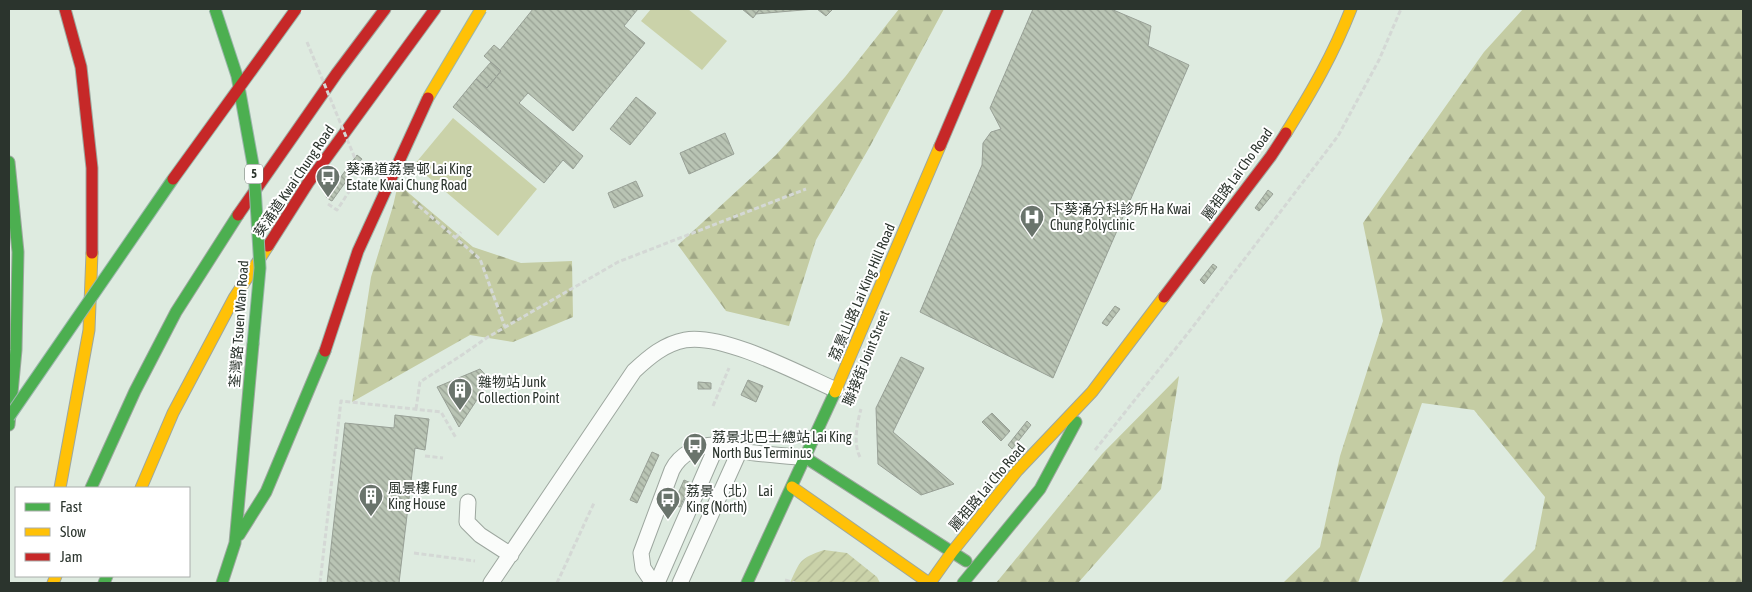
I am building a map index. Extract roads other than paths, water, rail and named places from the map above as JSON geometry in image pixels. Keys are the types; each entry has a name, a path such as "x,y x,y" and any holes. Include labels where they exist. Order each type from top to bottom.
{"main road":[{"path":"60,487 89,330 93,236 92,168 81,67 65,9"},
{"name":"荃灣路 Tsuen Wan Road","path":"215,9 237,76 254,170 260,268 235,543 222,583"},
{"path":"9,418 157,201 296,9"},
{"name":"葵涌道 Kwai Chung Road","path":"91,487 135,391 176,312 236,220 337,73 385,9"},
{"name":"葵涌道 Kwai Chung Road","path":"141,487 173,414 234,298 308,183 435,9"},
{"path":"235,543 266,492 325,351 358,251 424,103 481,9"},
{"name":"荔景山路 Lai King Hill Road","path":"747,583 836,390 998,9"},
{"name":"麗祖路 Lai Cho Road","path":"930,583 952,552 1017,471 1092,392 1271,156 1316,86 1338,43 1351,9"},
{"path":"9,162 18,252 16,350 9,427"},
{"name":"麗祖路 Lai Cho Road","path":"963,583 1040,489 1092,392"},
{"path":"806,458 975,567"},
{"path":"792,487 930,583"}],"lane":[{"path":"491,583 634,371 644,361 664,347 686,340 709,340 741,349 836,390"},
{"path":"717,445 655,583 643,568 641,553 672,470 675,464 686,454 698,447 717,445 740,450 806,458"},
{"path":"680,583 740,450"},
{"path":"468,502 467,522 480,535 511,555"}],"place":[{"name":"葵涌道荔景邨 Lai King Estate Kwai Chung Road","path":"328,198"},
{"name":"下葵涌分科診所 Ha Kwai Chung Polyclinic","path":"1032,238"},
{"name":"雜物站 Junk Collection Point","path":"460,411"},
{"name":"荔景北巴士總站 Lai King North Bus Terminus","path":"695,466"},
{"name":"風景樓 Fung King House","path":"371,517"},
{"name":"荔景（北） Lai King (North)","path":"668,520"}]}
